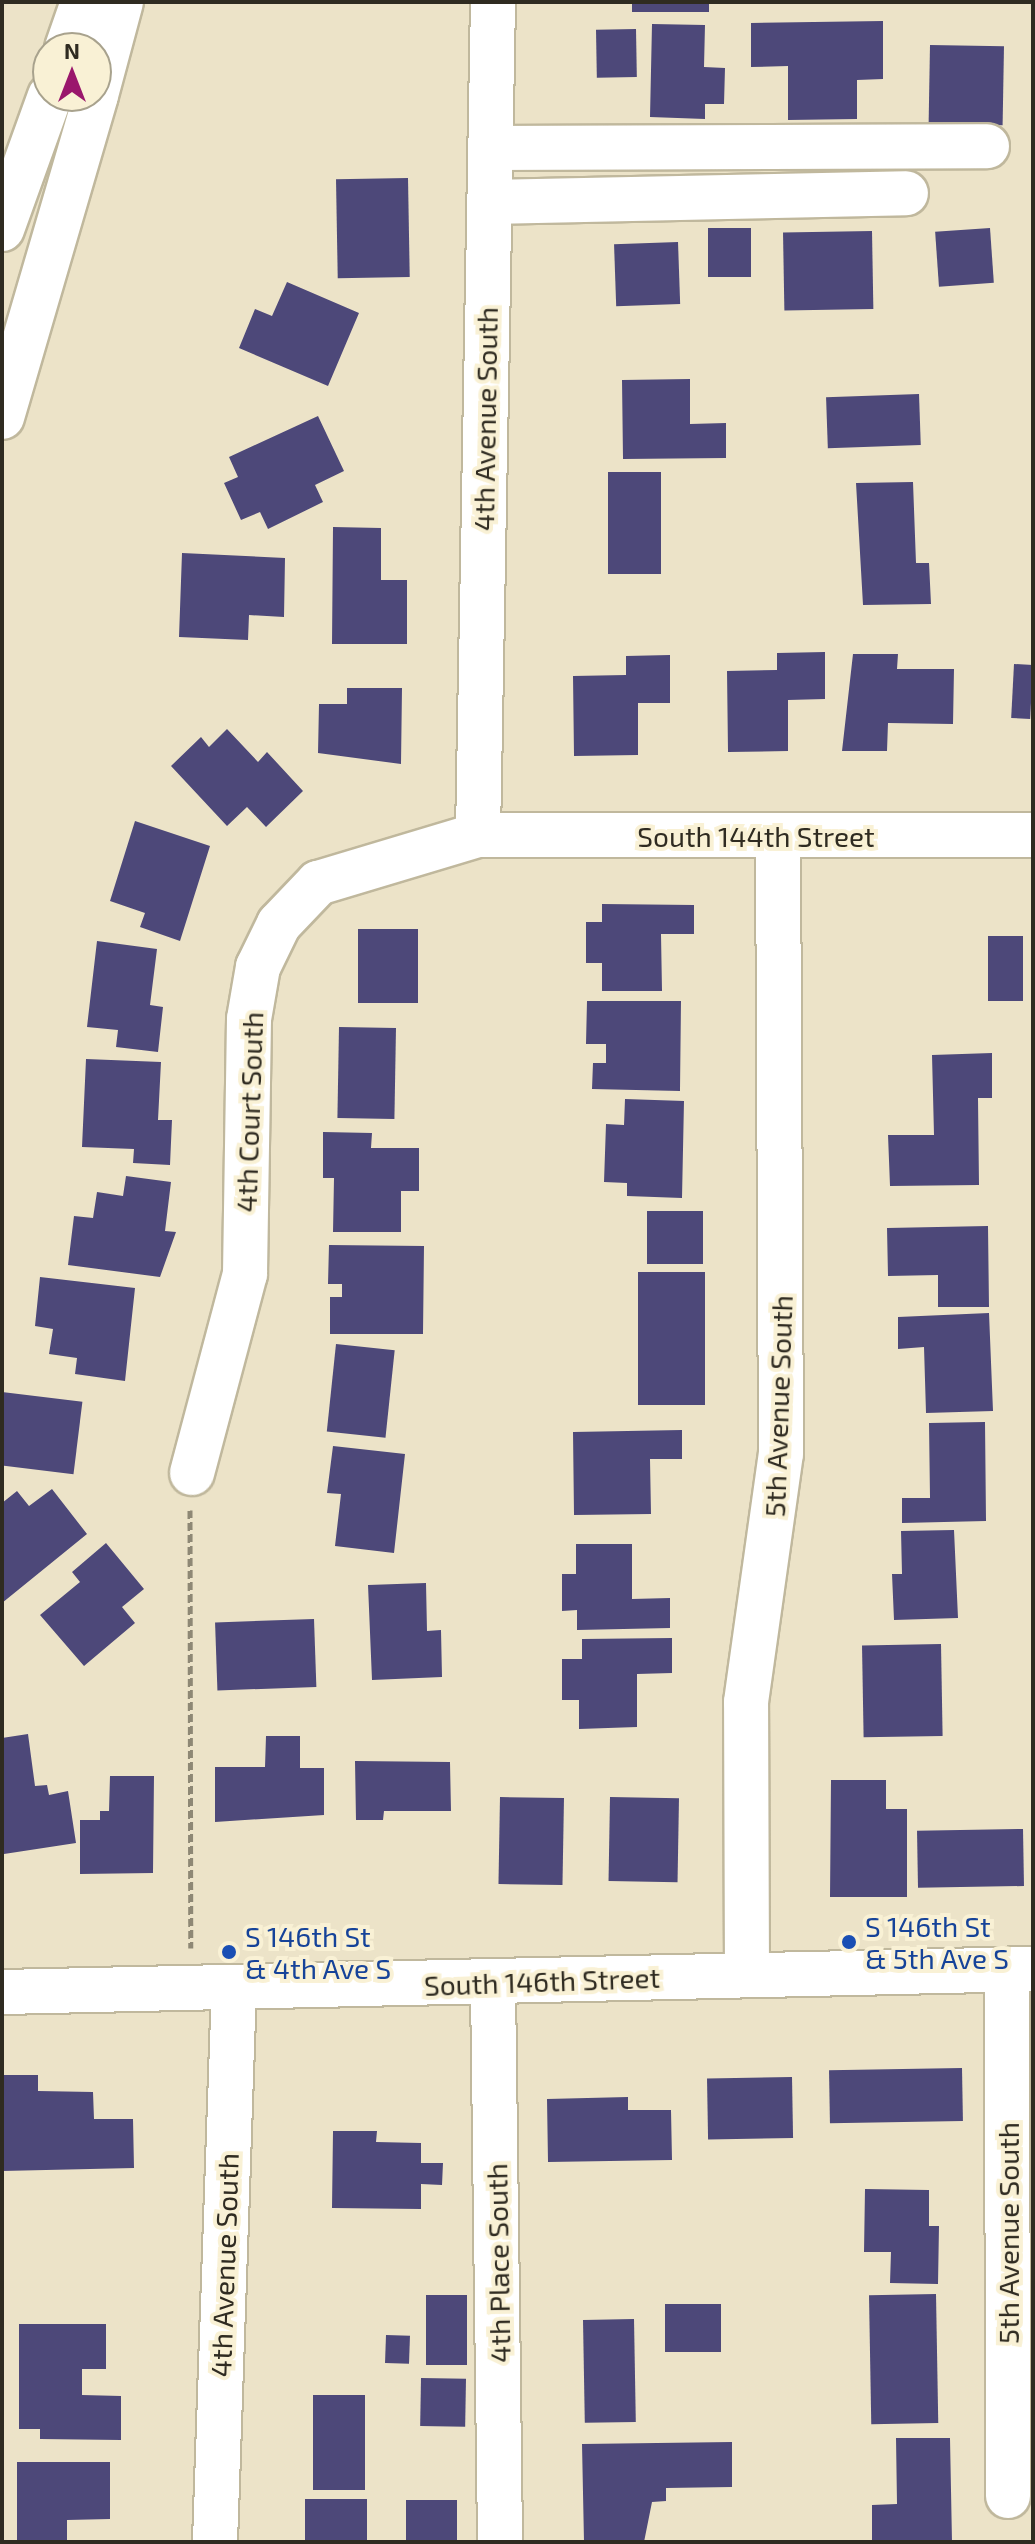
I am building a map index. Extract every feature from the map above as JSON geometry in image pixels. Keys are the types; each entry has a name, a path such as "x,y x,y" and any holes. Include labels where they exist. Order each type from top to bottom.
{"main road":[{"path":"73,32 83,2"},
{"path":"112,36 121,2"},
{"name":"4th Avenue South","path":"478,835 493,2"},
{"path":"2,229 44,112"},
{"path":"2,417 91,112"},
{"path":"490,148 987,146"},
{"path":"489,202 906,193"},
{"name":"South 144th Street","path":"478,835 1033,835"},
{"name":"4th Court South","path":"192,1473 245,1274 249,1019 258,967 279,924 318,883 478,835"},
{"name":"5th Avenue South","path":"747,1974 746,1702 775,1526 782,1410 778,836"},
{"name":"5th Avenue South","path":"1008,2496 1020,1970"},
{"name":"South 146th Street","path":"2,1992 493,1984 747,1974 1020,1970"},
{"name":"4th Place South","path":"493,1984 500,2542"},
{"name":"4th Avenue South","path":"215,2542 234,1988"}],"path":[{"path":"191,1953 185,1651 192,1473"}],"building":[{"path":"632,2 709,2 709,12 632,12"},
{"path":"883,21 883,79 857,80 857,119 788,120 788,66 751,67 751,23"},
{"path":"652,24 705,25 704,67 725,68 724,104 705,104 705,119 650,117"},
{"path":"636,29 637,77 597,78 596,30"},
{"path":"930,45 1004,46 1003,125 929,124"},
{"path":"408,178 410,277 338,278 336,179"},
{"path":"708,228 751,228 751,277 708,277"},
{"path":"990,228 994,283 939,287 935,232"},
{"path":"872,231 873,309 784,311 783,233"},
{"path":"678,242 680,304 616,306 614,244"},
{"path":"287,282 359,313 328,386 239,348 255,309 272,316"},
{"path":"690,379 690,424 726,423 726,458 623,459 622,380"},
{"path":"919,394 921,445 828,448 826,397"},
{"path":"318,416 344,471 315,485 323,502 268,529 260,512 241,520 224,483 238,477 229,457"},
{"path":"608,472 661,472 661,574 608,574"},
{"path":"913,482 916,563 929,563 931,604 863,605 856,483"},
{"path":"333,527 381,528 381,580 407,580 407,644 332,644"},
{"path":"182,553 285,558 284,617 249,615 248,640 179,637"},
{"path":"825,652 825,699 788,700 788,751 728,752 727,671 777,670 777,653"},
{"path":"853,654 898,654 897,669 954,669 953,724 888,723 887,751 842,751"},
{"path":"670,655 670,703 638,703 638,755 574,756 573,676 626,675 626,656"},
{"path":"1014,664 1033,665 1030,719 1011,718"},
{"path":"347,688 402,688 401,764 318,753 319,704 347,704"},
{"path":"227,729 258,762 267,752 303,791 266,827 247,807 227,826 171,766 201,737 209,747"},
{"path":"135,821 210,846 180,941 140,927 145,913 110,901"},
{"path":"602,904 694,905 694,934 661,934 662,991 602,991 602,963 586,963 586,922 602,922"},
{"path":"358,929 418,929 418,1003 358,1003"},
{"path":"988,936 1023,936 1023,1001 988,1001"},
{"path":"97,941 157,949 150,1005 163,1007 158,1052 116,1047 118,1030 87,1027"},
{"path":"587,1001 681,1001 680,1091 592,1089 593,1063 606,1063 606,1044 586,1044"},
{"path":"339,1027 396,1028 394,1119 337,1118"},
{"path":"992,1053 992,1098 978,1098 979,1185 890,1186 888,1135 934,1135 932,1055"},
{"path":"86,1059 161,1062 158,1120 172,1120 170,1165 133,1163 134,1149 82,1147"},
{"path":"625,1099 684,1101 682,1198 627,1196 627,1183 604,1182 606,1124 624,1125"},
{"path":"323,1132 372,1133 371,1148 419,1148 419,1191 401,1191 401,1232 333,1232 334,1178 323,1178"},
{"path":"126,1176 171,1182 165,1231 176,1232 160,1277 68,1265 74,1216 93,1218 97,1192 123,1196"},
{"path":"647,1211 703,1211 703,1264 647,1264"},
{"path":"988,1226 989,1307 938,1307 938,1275 888,1276 887,1228"},
{"path":"329,1245 424,1246 423,1334 330,1334 330,1297 342,1297 342,1284 328,1284"},
{"path":"638,1272 705,1272 705,1405 638,1405"},
{"path":"40,1277 135,1288 125,1381 75,1374 77,1358 49,1354 53,1329 35,1326"},
{"path":"989,1313 993,1411 926,1413 924,1347 898,1349 898,1317"},
{"path":"336,1344 395,1350 385,1438 327,1432"},
{"path":"2,1392 82,1402 73,1474 2,1466"},
{"path":"985,1422 986,1521 902,1523 902,1498 930,1498 929,1423"},
{"path":"682,1430 682,1459 650,1459 651,1514 574,1515 573,1432"},
{"path":"333,1446 405,1454 394,1553 335,1546 341,1494 327,1493"},
{"path":"52,1489 87,1534 2,1603 2,1503 17,1491 29,1506"},
{"path":"954,1530 958,1618 894,1620 892,1574 902,1574 901,1531"},
{"path":"106,1543 144,1589 122,1607 135,1623 84,1666 40,1615 80,1582 72,1572"},
{"path":"576,1544 632,1544 632,1599 670,1598 670,1628 577,1630 577,1610 562,1611 562,1574 576,1574"},
{"path":"426,1583 427,1631 441,1630 442,1677 372,1680 368,1585"},
{"path":"314,1619 316,1687 217,1690 215,1622"},
{"path":"672,1638 672,1673 637,1674 637,1727 579,1729 579,1700 562,1700 562,1659 582,1659 582,1639"},
{"path":"941,1644 943,1736 864,1737 862,1645"},
{"path":"28,1734 35,1786 47,1785 49,1795 68,1791 76,1843 4,1854 2,1738"},
{"path":"266,1736 300,1736 300,1768 324,1768 324,1815 215,1822 215,1767 265,1767"},
{"path":"355,1761 450,1762 451,1811 384,1811 383,1820 356,1820"},
{"path":"110,1776 154,1776 153,1873 80,1874 80,1820 100,1820 100,1811 109,1811"},
{"path":"831,1780 886,1780 886,1809 907,1809 907,1897 830,1897"},
{"path":"500,1797 564,1798 562,1885 498,1884"},
{"path":"610,1797 679,1798 678,1882 609,1881"},
{"path":"1023,1829 1024,1886 918,1888 917,1831"},
{"path":"962,2068 963,2121 830,2123 829,2070"},
{"path":"2,2075 38,2075 38,2091 93,2092 94,2119 133,2119 134,2168 2,2171"},
{"path":"792,2077 793,2138 708,2139 707,2078"},
{"path":"628,2097 628,2110 671,2110 672,2160 548,2162 547,2099"},
{"path":"333,2131 377,2131 376,2142 421,2143 421,2163 443,2163 442,2185 421,2184 421,2209 332,2208"},
{"path":"865,2189 929,2190 929,2226 939,2226 938,2284 890,2283 891,2252 864,2252"},
{"path":"936,2294 938,2423 871,2424 869,2295"},
{"path":"426,2295 467,2295 467,2365 426,2365"},
{"path":"665,2304 721,2304 721,2352 665,2352"},
{"path":"634,2319 636,2422 585,2423 583,2320"},
{"path":"19,2324 106,2324 106,2369 82,2369 82,2395 121,2396 121,2440 40,2439 40,2429 19,2429"},
{"path":"386,2335 410,2336 409,2364 385,2363"},
{"path":"421,2378 466,2379 465,2427 420,2426"},
{"path":"313,2395 365,2395 365,2490 313,2490"},
{"path":"896,2438 950,2438 952,2542 872,2542 872,2505 897,2504"},
{"path":"732,2442 732,2487 666,2488 666,2501 652,2502 644,2542 584,2542 582,2444"},
{"path":"17,2462 110,2462 110,2519 67,2520 67,2542 17,2542"},
{"path":"305,2499 367,2499 367,2542 305,2542"},
{"path":"406,2500 457,2500 457,2542 406,2542"}],"place":[{"name":"S 146th St & 5th Ave S","path":"849,1942"},
{"name":"S 146th St & 4th Ave S","path":"229,1952"}]}
